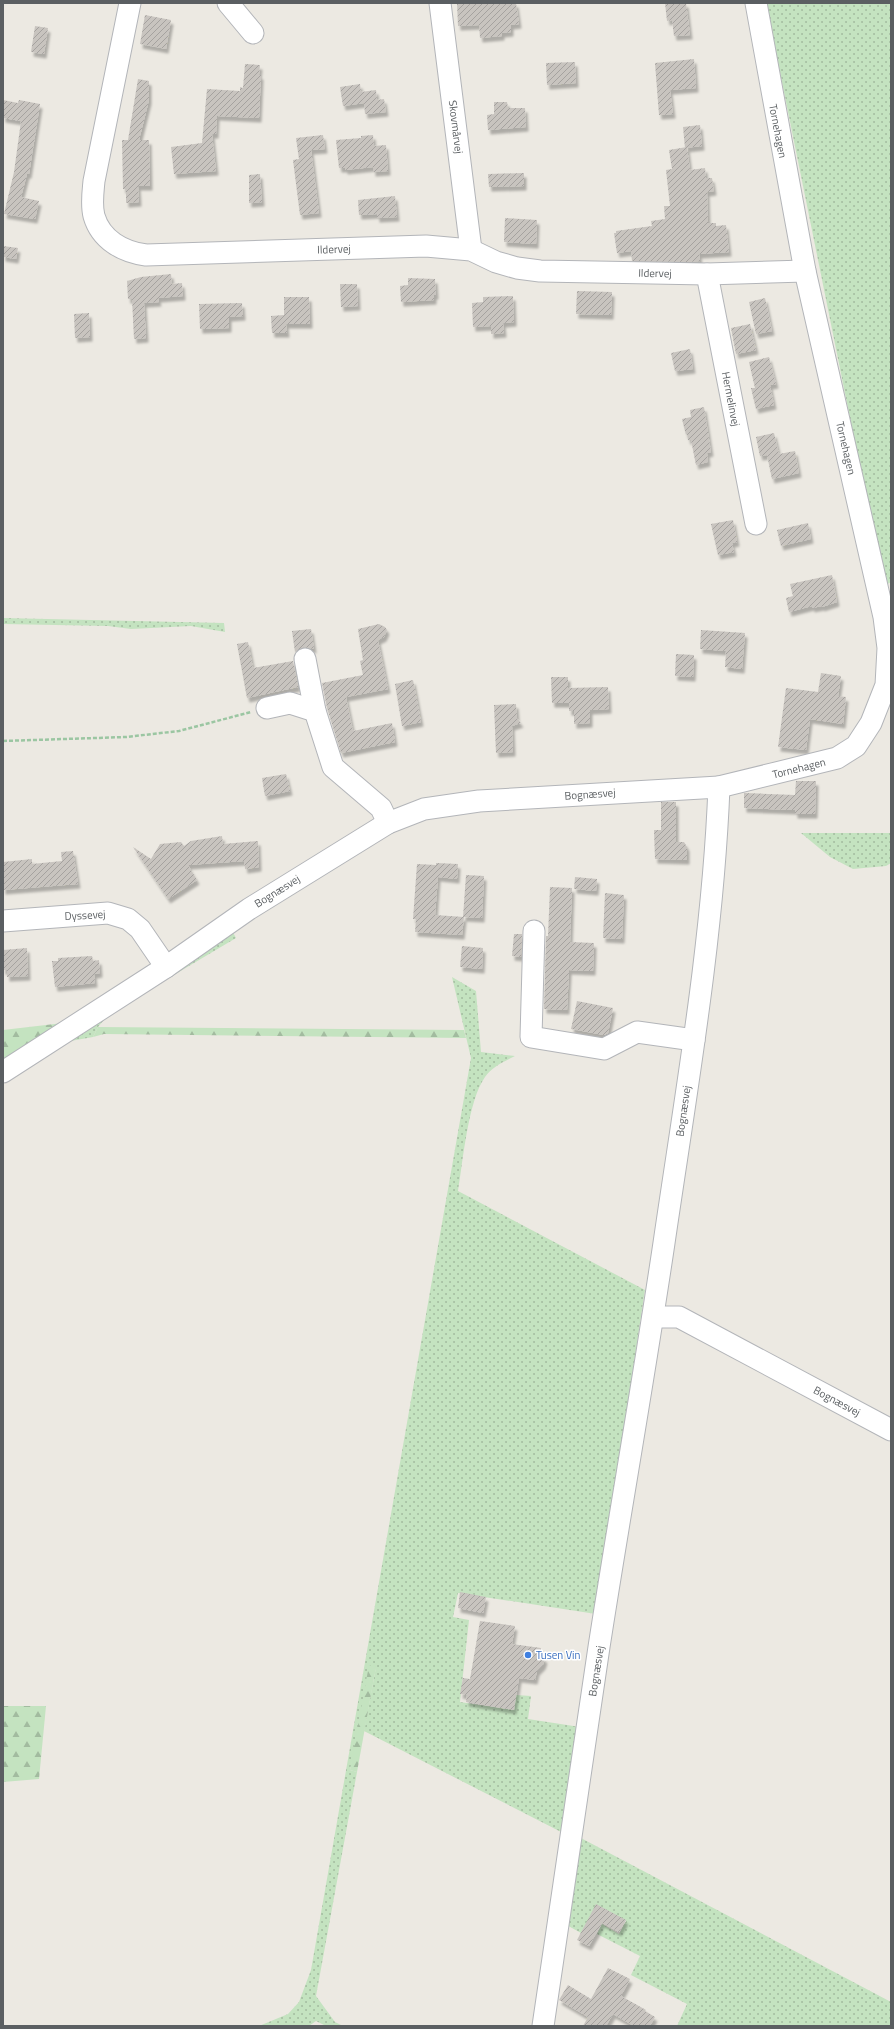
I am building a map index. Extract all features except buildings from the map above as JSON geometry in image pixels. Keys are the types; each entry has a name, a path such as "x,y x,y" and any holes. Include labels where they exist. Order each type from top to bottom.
{"street":[{"name":"Ildervej","path":"130,3 94,182 94,216 107,240 124,250 146,255 426,246 471,250 496,262 517,268 540,271 707,274 805,271"},
{"path":"228,3 253,33"},
{"name":"Skovmårvej","path":"440,3 471,250"},
{"name":"Tornehagen","path":"719,787 834,759 847,753 865,735 888,686 888,648 884,617 805,271 756,3"},
{"name":"Hermelinvej","path":"707,274 756,524"},
{"path":"305,659 315,711 333,767 381,808 388,824"},
{"path":"267,708 290,703 315,711"},
{"name":"Bognæsvej","path":"3,1072 166,967 249,909 388,824 424,810 479,801 719,787 718,830 709,932 694,1040 653,1317 600,1645 543,2026"},
{"name":"Dyssevej","path":"3,921 108,913 128,919 140,929 166,967"},
{"path":"534,931 531,1037 604,1049 637,1032 694,1040"},
{"name":"Bognæsvej","path":"653,1317 679,1317 891,1430"}],"path":[{"path":"3,741 126,738 179,730 267,708"}],"green space":[{"path":"766,3 891,3 891,582 884,586"},
{"path":"3,618 224,623 225,632 191,626 131,629 108,626 3,624"},
{"path":"801,833 891,833 891,863 886,866 853,869 830,857"},
{"path":"231,929 236,938 110,1013 98,1027 93,1037 65,1042"},
{"path":"452,977 476,991 481,1052 515,1056 491,1070 479,1088 470,1116 458,1191 645,1290 596,1614 458,1593 453,1617 469,1620 460,1702 514,1710 516,1695 531,1696 528,1719 580,1727 565,1834 364,1731 376,1667 350,1770 357,1772 316,1996 335,2022 343,2026 326,2026 316,2021 309,2026 259,2026 288,2014 299,2002 311,1970 471,1058"},
{"path":"63,1023 3,1063 3,1030"},
{"path":"98,1027 464,1030 466,1038 104,1034 93,1037"},
{"path":"369,1665 376,1667 357,1772 350,1770"},
{"path":"3,1706 46,1706 39,1779 3,1782"},
{"path":"579,1837 891,2002 891,2026 677,2026 687,2004 631,1975 640,1956 597,1934 602,1924 619,1934 626,1921 597,1905 581,1933 563,1923"}],"place":[{"name":"Tusen Vin","path":"528,1655"}]}
